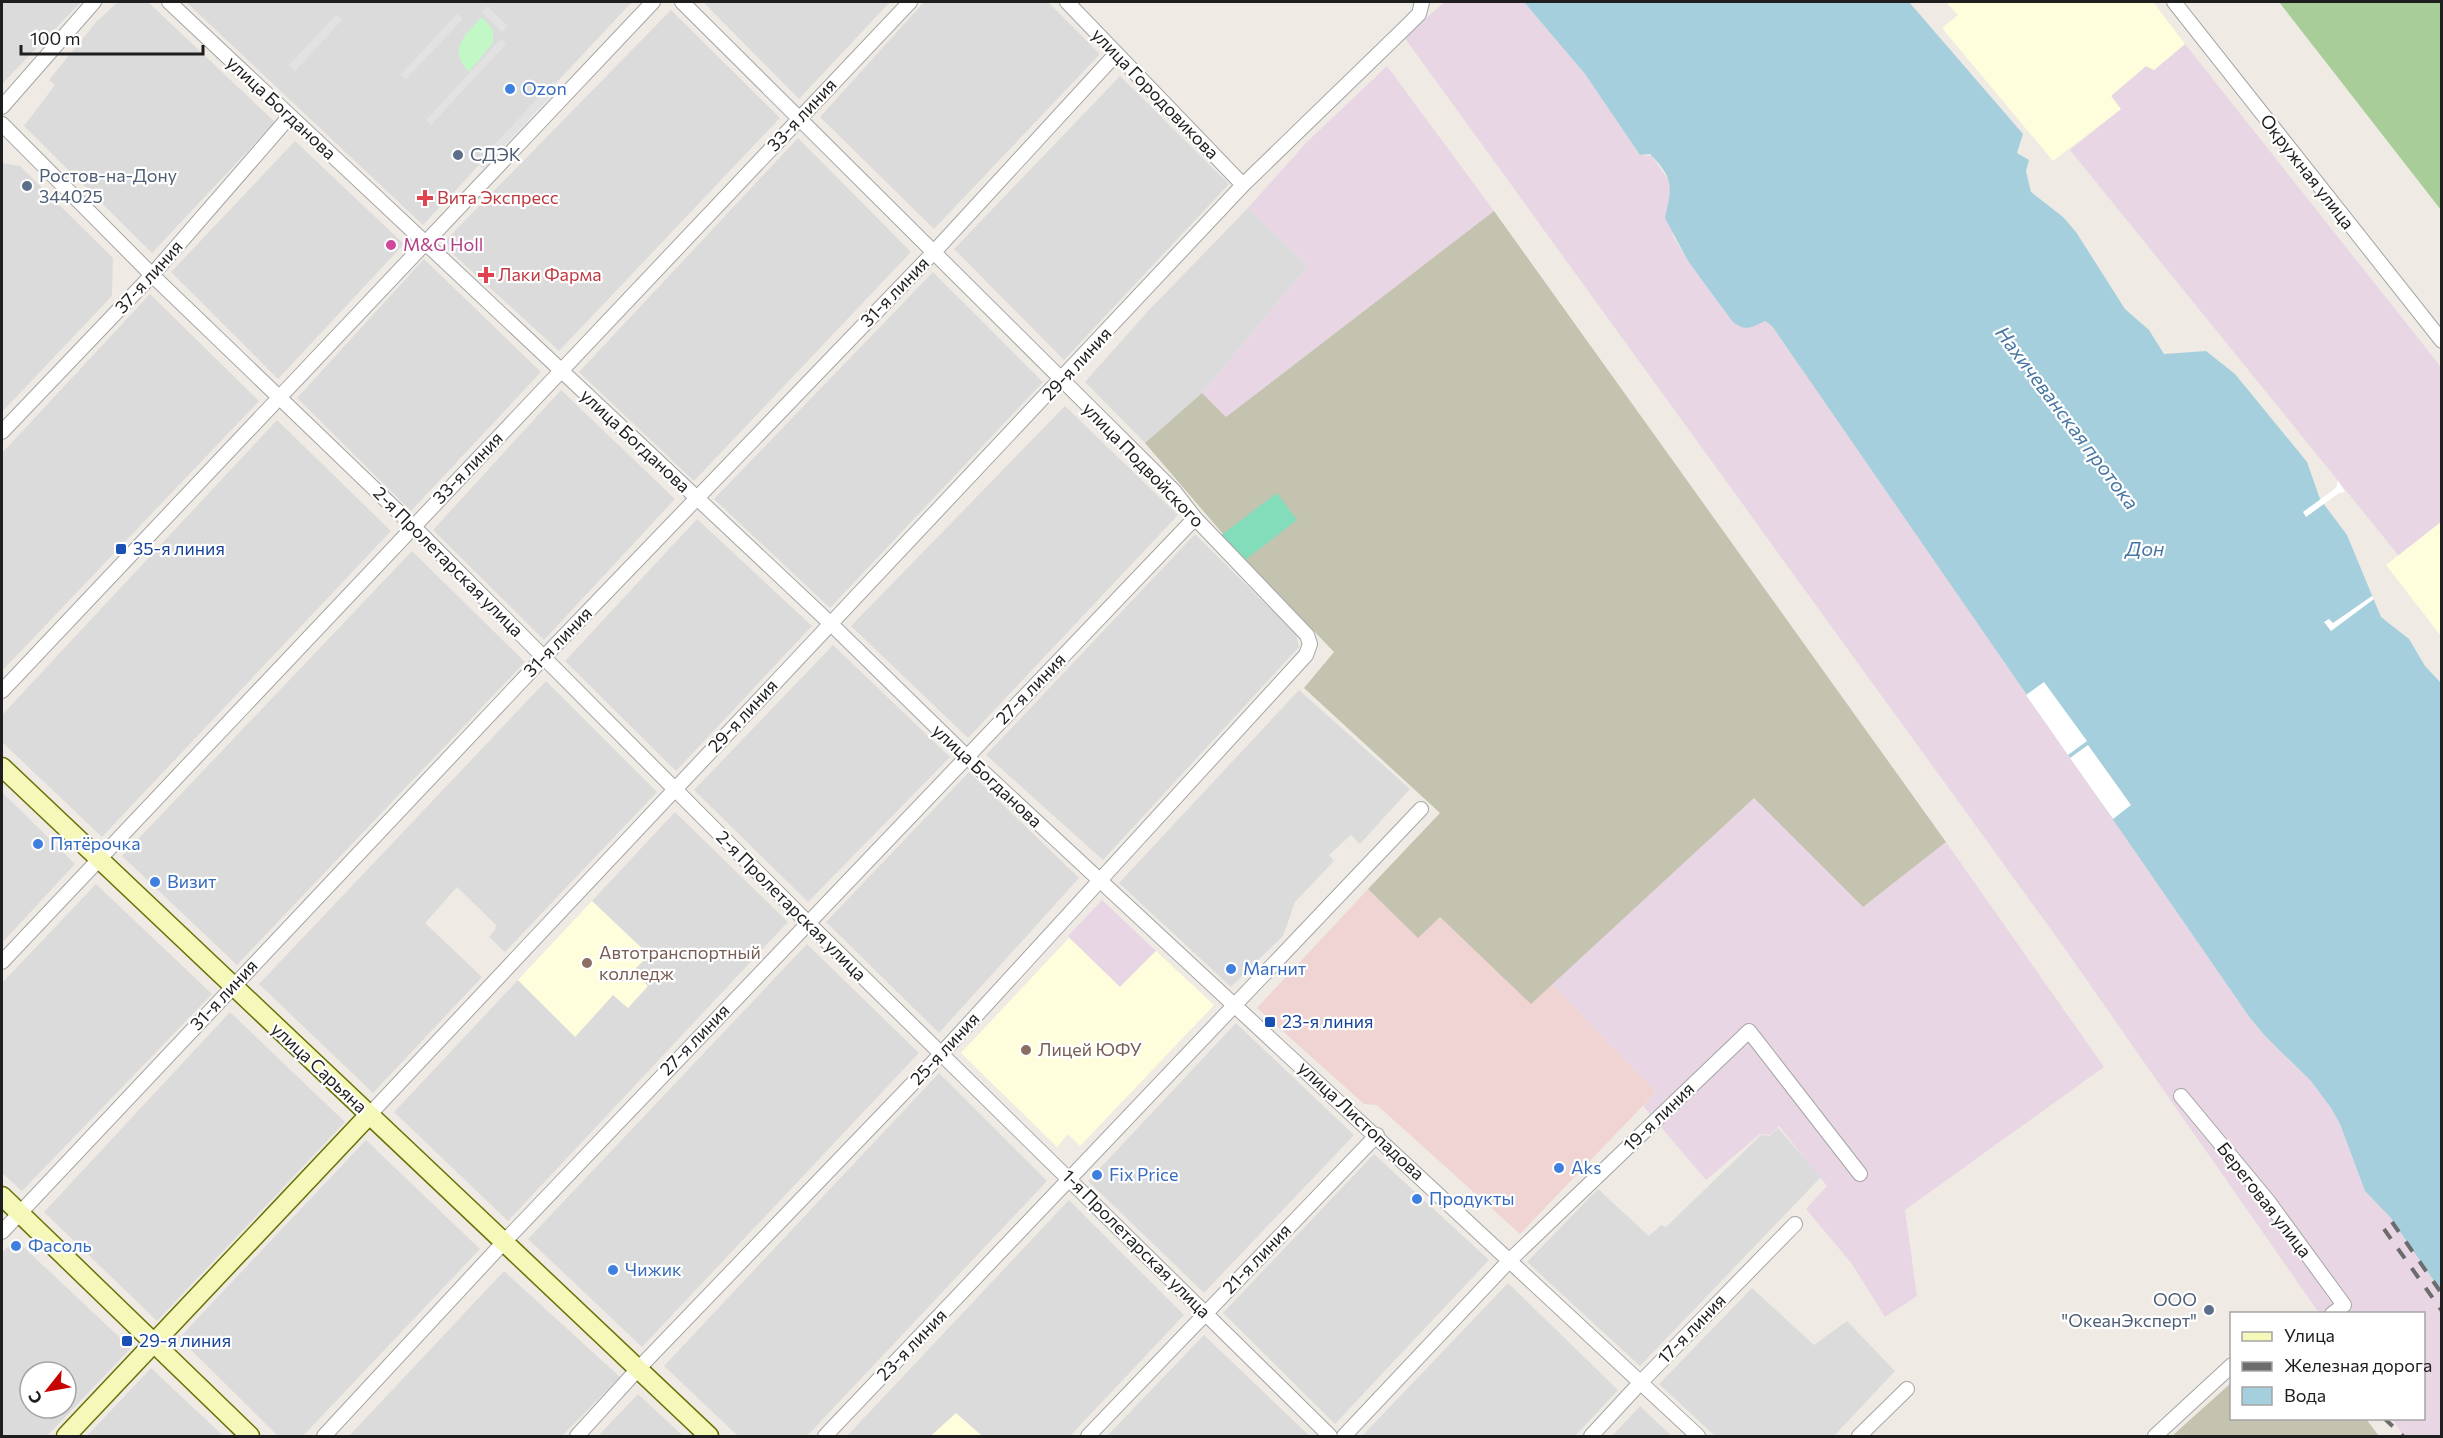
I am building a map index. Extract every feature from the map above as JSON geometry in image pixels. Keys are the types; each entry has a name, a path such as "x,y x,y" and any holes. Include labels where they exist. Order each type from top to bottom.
{"main road":[{"name":"улица Сарьяна","path":"2,767 709,1437"},
{"name":"29-я линия","path":"66,1437 369,1115"},
{"path":"2,1196 250,1437"}],"street":[{"path":"2,107 94,2"},
{"name":"улица Богданова","path":"169,2 830,624 1100,882"},
{"path":"2,691 278,396 653,2"},
{"name":"улица Подвойского","path":"682,2 1174,491 1195,518 1307,635 1310,644 1306,655"},
{"name":"33-я линия","path":"2,962 910,2"},
{"name":"улица Городовикова","path":"1067,2 1243,185"},
{"name":"29-я линия","path":"369,1115 1243,185 1408,26 1419,14 1422,2"},
{"name":"Окружная улица","path":"2174,2 2442,341"},
{"name":"31-я линия","path":"2,1232 544,657 934,252 1116,54"},
{"name":"37-я линия","path":"2,432 152,275 290,116"},
{"name":"2-я Пролетарская улица","path":"2,124 152,275 413,526 941,1054"},
{"name":"27-я линия","path":"324,1437 502,1243 1195,518"},
{"name":"25-я линия","path":"577,1437 638,1369 941,1054 1306,655"},
{"name":"23-я линия","path":"825,1437 1237,1006 1421,809"},
{"name":"улица Листопадова","path":"1100,882 1377,1135 1698,1437"},
{"name":"19-я линия","path":"1344,1437 1509,1261 1749,1031 1860,1174"},
{"name":"1-я Пролетарская улица","path":"941,1054 1071,1179 1330,1437"},
{"name":"Береговая улица","path":"2181,1096 2268,1201 2344,1305 2335,1312"},
{"name":"21-я линия","path":"1088,1437 1377,1135"},
{"name":"17-я линия","path":"1591,1437 1640,1383 1796,1224"},
{"path":"2155,1437 2230,1367"},
{"path":"1859,1437 1907,1389"}],"shaded area":[{"path":"2,2 81,2 2,84"},
{"path":"118,2 148,2 275,122 152,253 24,126 55,85 49,80 97,21"},
{"path":"186,2 632,2 423,225"},
{"path":"703,2 890,2 799,99"},
{"path":"924,2 1048,2 1100,54 934,229 820,117"},
{"path":"1445,2 1524,2 1585,74 1640,155 1652,156 1669,181 1673,236 1688,261 1732,321 1765,321 1772,326 2250,1018 2311,1081 2331,1108 2340,1124 2365,1191 2390,1217 2441,1291 2441,1436 2404,1436 2393,1420 2425,1420 2425,1312 2318,1312 2063,946 1404,37"},
{"path":"1946,2 2153,2 2185,44 2154,70 2146,66 2111,96 2121,109 2053,161 1942,28 1958,15"},
{"path":"487,6 508,26 502,32 482,13"},
{"path":"671,10 780,118 559,351 442,244"},
{"path":"457,14 463,19 406,79 400,75"},
{"path":"336,15 342,20 295,71 289,65"},
{"path":"501,39 506,44 431,125 426,120"},
{"path":"2185,44 2441,367 2441,522 2399,556 2070,150 2120,110 2110,96 2146,66 2154,70"},
{"path":"1387,66 1494,211 1225,418 1202,393 1308,266 1248,208 1306,143"},
{"path":"1120,76 1229,184 1064,360 954,249"},
{"path":"554,81 560,86 483,169 477,163"},
{"path":"798,138 911,252 694,481 579,372"},
{"path":"295,141 404,244 278,379 171,272"},
{"path":"2,163 20,166 113,258 112,296 2,412"},
{"path":"1248,208 1308,266 1202,393 1145,443 1085,382 1148,311"},
{"path":"1494,211 1946,842 1863,907 1754,798 1531,1004 1440,917 1418,938 1368,889 1440,813 1304,688 1334,652 1241,555 1145,443 1202,393 1226,417"},
{"path":"424,259 541,372 411,511 297,398"},
{"path":"933,272 1043,382 830,608 714,499"},
{"path":"150,294 259,401 2,671 2,453"},
{"path":"561,390 675,499 544,640 433,530"},
{"path":"1065,406 1178,515 968,738 851,626"},
{"path":"277,420 391,531 102,837 2,742 2,715"},
{"path":"697,519 812,626 676,771 565,661"},
{"path":"2441,522 2441,636 2386,565"},
{"path":"1195,534 1296,634 1299,647 1103,860 986,755"},
{"path":"412,551 525,662 237,965 122,856"},
{"path":"833,645 950,757 808,902 694,790"},
{"path":"546,681 657,792 505,952 489,937 496,925 457,887 425,923 482,977 373,1093 259,984"},
{"path":"1299,690 1410,789 1360,844 1351,835 1329,855 1334,861 1295,902 1283,936 1231,987 1119,883"},
{"path":"969,772 1079,878 939,1033 826,922"},
{"path":"2,792 75,864 2,943"},
{"path":"1754,797 1863,907 1946,842 2104,1067 1905,1210 1917,1296 1885,1317 1852,1264 1806,1209 1827,1186 1779,1126 1770,1135 1760,1134 1706,1180 1643,1106 1656,1092 1552,984"},
{"path":"675,812 788,922 508,1221 394,1112 518,980 575,1036 613,995 628,1008 633,971 648,955 592,901"},
{"path":"96,884 212,994 22,1191 2,1173 2,983"},
{"path":"1368,889 1418,937 1440,917 1531,1003 1552,984 1656,1092 1520,1234 1377,1105 1364,1104 1257,1008"},
{"path":"1102,900 1156,951 1120,987 1068,936"},
{"name":"Автотранспортный колледж","path":"592,901 649,955 633,971 648,986 628,1008 613,995 575,1037 518,980"},
{"path":"1069,938 1120,987 1156,951 1214,1005 1080,1146 1068,1134 1057,1147 961,1053"},
{"path":"807,944 919,1053 642,1347 528,1239"},
{"path":"230,1012 345,1122 157,1321 44,1212"},
{"path":"1236,1023 1354,1135 1204,1293 1088,1181"},
{"path":"939,1073 1047,1181 807,1436 738,1436 664,1366"},
{"path":"1778,1128 1821,1177 1640,1366 1527,1262 1598,1189 1649,1236 1661,1225 1666,1227 1761,1135 1770,1136"},
{"path":"366,1140 480,1249 303,1436 278,1436 179,1338"},
{"path":"1374,1154 1489,1260 1335,1424 1223,1313"},
{"path":"1069,1200 1184,1315 1070,1436 982,1436 956,1413 931,1436 847,1436"},
{"path":"15,1239 131,1348 78,1404 78,1360 18,1360 18,1420 62,1420 47,1436 2,1436 2,1253"},
{"path":"504,1271 620,1377 562,1436 349,1436"},
{"path":"1508,1283 1618,1390 1575,1436 1362,1436"},
{"path":"1752,1288 1814,1345 1847,1321 1895,1371 1834,1436 1715,1436 1659,1384"},
{"path":"1204,1335 1297,1424 1310,1436 1107,1436"},
{"path":"151,1368 217,1430 223,1436 87,1436"},
{"path":"2230,1384 2230,1420 2367,1420 2379,1436 2172,1436"},
{"path":"638,1394 683,1436 598,1436"},
{"path":"1640,1406 1648,1414 1672,1436 1612,1436"},
{"path":"956,1413 982,1436 931,1436"}],"green space":[{"path":"2279,2 2441,2 2441,210"},
{"path":"482,17 493,30 493,43 469,72 459,56 459,49 465,36"},
{"path":"1277,493 1297,520 1241,563 1220,536"}],"water":[{"name":"Дон","path":"1524,2 1909,2 2023,134 2017,153 2029,160 2026,171 2031,192 2063,217 2076,232 2125,309 2149,330 2164,354 2206,351 2235,374 2307,462 2320,499 2347,535 2381,617 2409,639 2425,666 2441,683 2441,1291 2390,1217 2365,1191 2340,1124 2331,1108 2311,1081 2250,1018 1772,326 1765,321 1744,328 1732,321 1688,261 1665,218 1670,190 1667,177 1658,162 1650,154 1640,155 1585,74"}],"pier":[{"path":"2338,481 2345,492 2339,493 2306,517 2303,512 2336,488"},
{"path":"2372,596 2374,599 2331,631 2324,622 2329,619 2333,623"},
{"path":"2044,682 2087,741 2068,755 2026,695"},
{"path":"2088,745 2131,805 2113,819 2070,758"}],"railway":[{"path":"2392,1222 2442,1294"},
{"path":"2384,1229 2442,1311"},
{"path":"2386,1420 2403,1436"}],"place":[{"name":"Ozon","path":"510,89"},
{"name":"СДЭК","path":"458,155"},
{"name":"Ростов-на-Дону 344025","path":"27,186"},
{"name":"Вита Экспресс","path":"425,198"},
{"name":"M&G Holl","path":"391,245"},
{"name":"Лаки Фарма","path":"486,275"},
{"name":"35-я линия","path":"121,549"},
{"name":"Пятёрочка","path":"38,844"},
{"name":"Визит","path":"155,882"},
{"name":"Автотранспортный колледж","path":"587,963"},
{"name":"Магнит","path":"1231,969"},
{"name":"23-я линия","path":"1270,1022"},
{"name":"Лицей ЮФУ","path":"1026,1050"},
{"name":"Aks","path":"1559,1168"},
{"name":"Fix Price","path":"1097,1175"},
{"name":"Продукты","path":"1417,1199"},
{"name":"Фасоль","path":"16,1246"},
{"name":"Чижик","path":"613,1270"},
{"name":"ООО \"ОкеанЭксперт\"","path":"2209,1310"},
{"name":"29-я линия","path":"127,1341"}],"water label":[{"name":"Нахичеванская протока","path":"2067,418"}]}
